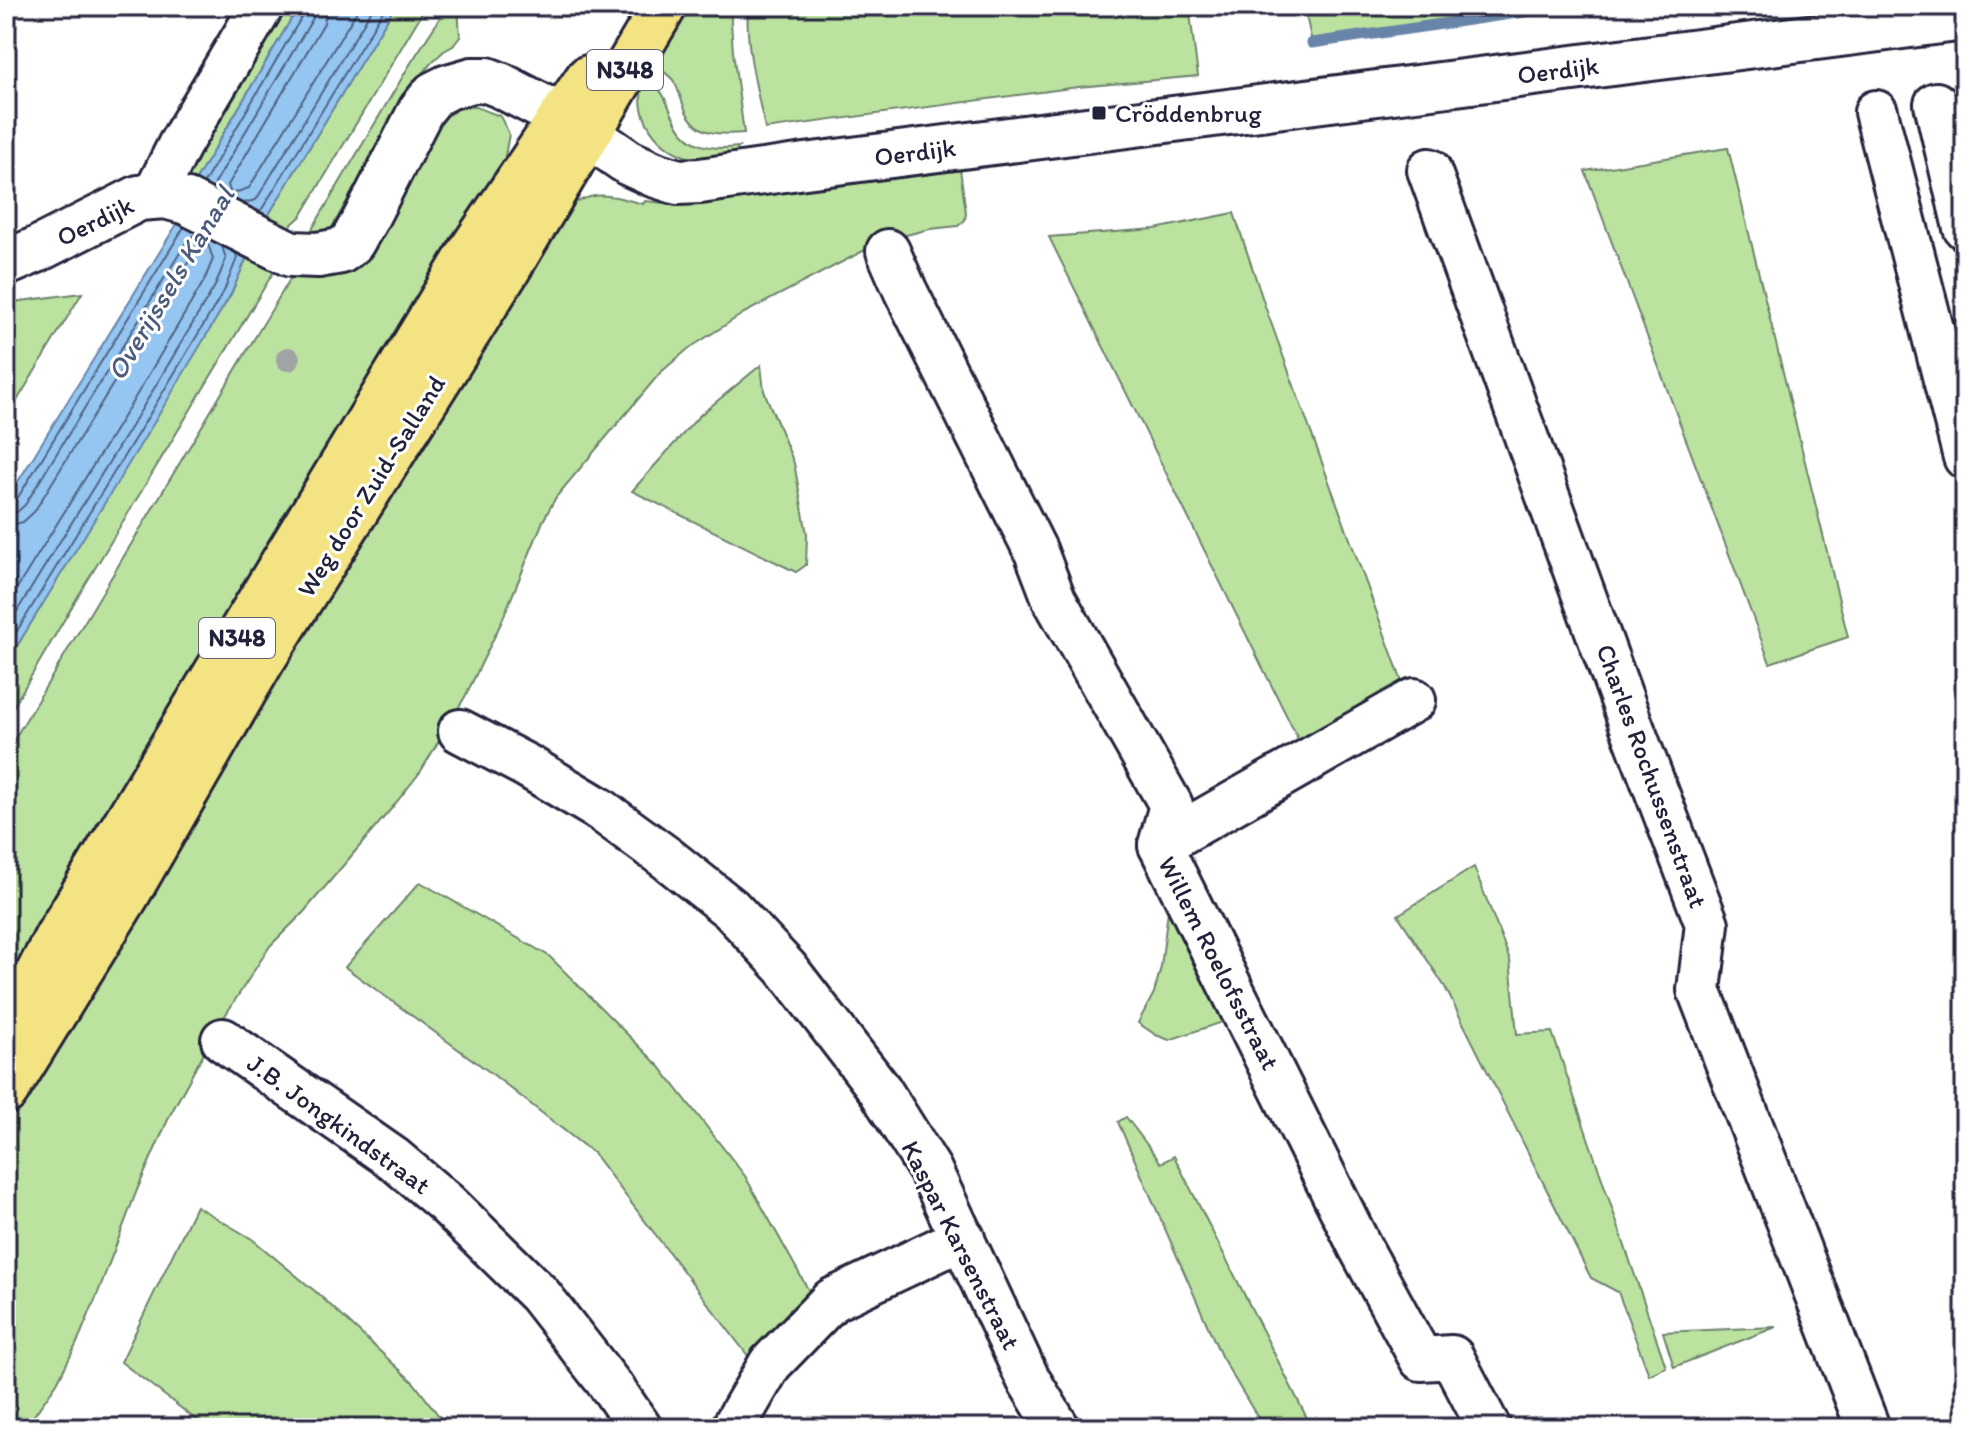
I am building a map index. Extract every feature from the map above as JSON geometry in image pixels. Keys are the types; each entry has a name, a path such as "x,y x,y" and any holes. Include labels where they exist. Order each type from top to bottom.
{"main road":[{"name":"Weg door Zuid-Salland","path":"6,1091 125,898 261,662 515,257 609,47 634,6"},
{"name":"Weg door Zuid-Salland","path":"6,1036 57,937 459,272 664,6"}],"street":[{"path":"171,199 180,144 262,6"},
{"name":"Oerdijk","path":"6,263 139,198 171,199 291,254 318,255 341,251 352,242 366,218 421,110 434,94 472,80 487,80 500,85 574,126 629,163 678,182 1965,18"},
{"path":"1936,104 1965,228"},
{"path":"1876,112 1965,457"},
{"name":"Charles Rochussenstraat","path":"1429,170 1707,924 1699,990 1868,1428"},
{"name":"Willem Roelofsstraat","path":"888,251 1036,552 1054,599 1171,805 1160,845 1360,1247 1421,1359 1452,1357 1489,1428"},
{"path":"1160,845 1414,700"},
{"name":"Kaspar Karsenstraat","path":"460,731 601,810 731,909 786,968 880,1090 930,1170 1028,1379 1058,1428"},
{"name":"J.B. Jongkindstraat","path":"223,1040 394,1159 446,1203 539,1294 640,1428"},
{"path":"733,1428 770,1364 832,1300 963,1238"}],"green space":[{"path":"273,6 299,6 190,190 185,186 184,158"},
{"path":"395,6 428,6 301,216 278,232 266,219"},
{"path":"451,6 458,6 460,37 413,84 330,231 308,236 409,66"},
{"path":"682,6 730,6 744,133 726,134 702,129 690,118 673,80 649,60"},
{"path":"748,6 1189,6 1198,76 1078,87 765,129 750,52"},
{"path":"1304,6 1565,6 1312,43"},
{"path":"645,76 661,92 686,136 710,147 739,147 729,160 698,160 670,149 660,140 645,118 642,91"},
{"path":"461,107 476,107 500,116 509,134 503,167 6,1008 6,753 296,269 447,116"},
{"path":"1728,148 1848,637 1770,663 1585,171"},
{"path":"959,162 966,213 965,220 958,226 930,229 869,248 744,313 688,349 660,373 556,497 466,695 421,771 303,913 270,946 219,1025 170,1115 137,1190 96,1298 57,1383 25,1428 6,1428 6,1119 561,211 592,196 610,196 643,204 645,201 664,203"},
{"path":"1234,213 1405,690 1301,745 1049,237 1155,229"},
{"path":"242,245 279,263 6,719 6,664 231,294 247,257 252,260"},
{"path":"82,293 6,419 6,303"},
{"path":"761,365 764,391 794,463 807,534 806,565 796,572 632,491 699,416"},
{"path":"1474,867 1510,960 1517,1034 1552,1032 1666,1367 1649,1375 1618,1292 1591,1278 1445,987 1398,915"},
{"path":"420,882 549,956 660,1067 745,1176 814,1300 755,1365 593,1153 491,1073 345,967"},
{"path":"1170,894 1226,1021 1169,1040 1138,1023 1154,993 1161,967"},
{"path":"1126,1117 1161,1163 1174,1156 1312,1428 1264,1428 1221,1356 1118,1122"},
{"path":"196,1206 252,1239 316,1292 414,1383 448,1428 207,1428 121,1362"},
{"path":"1776,1327 1674,1367 1663,1332"}],"water":[{"name":"Overijssels Kanaal","path":"299,6 395,6 266,219 239,242 247,257 231,294 6,664 6,501 180,219 193,185"}],"waterway":[{"path":"1312,43 1565,6"}],"place":[{"name":"Cröddenbrug","path":"1099,113"}]}
